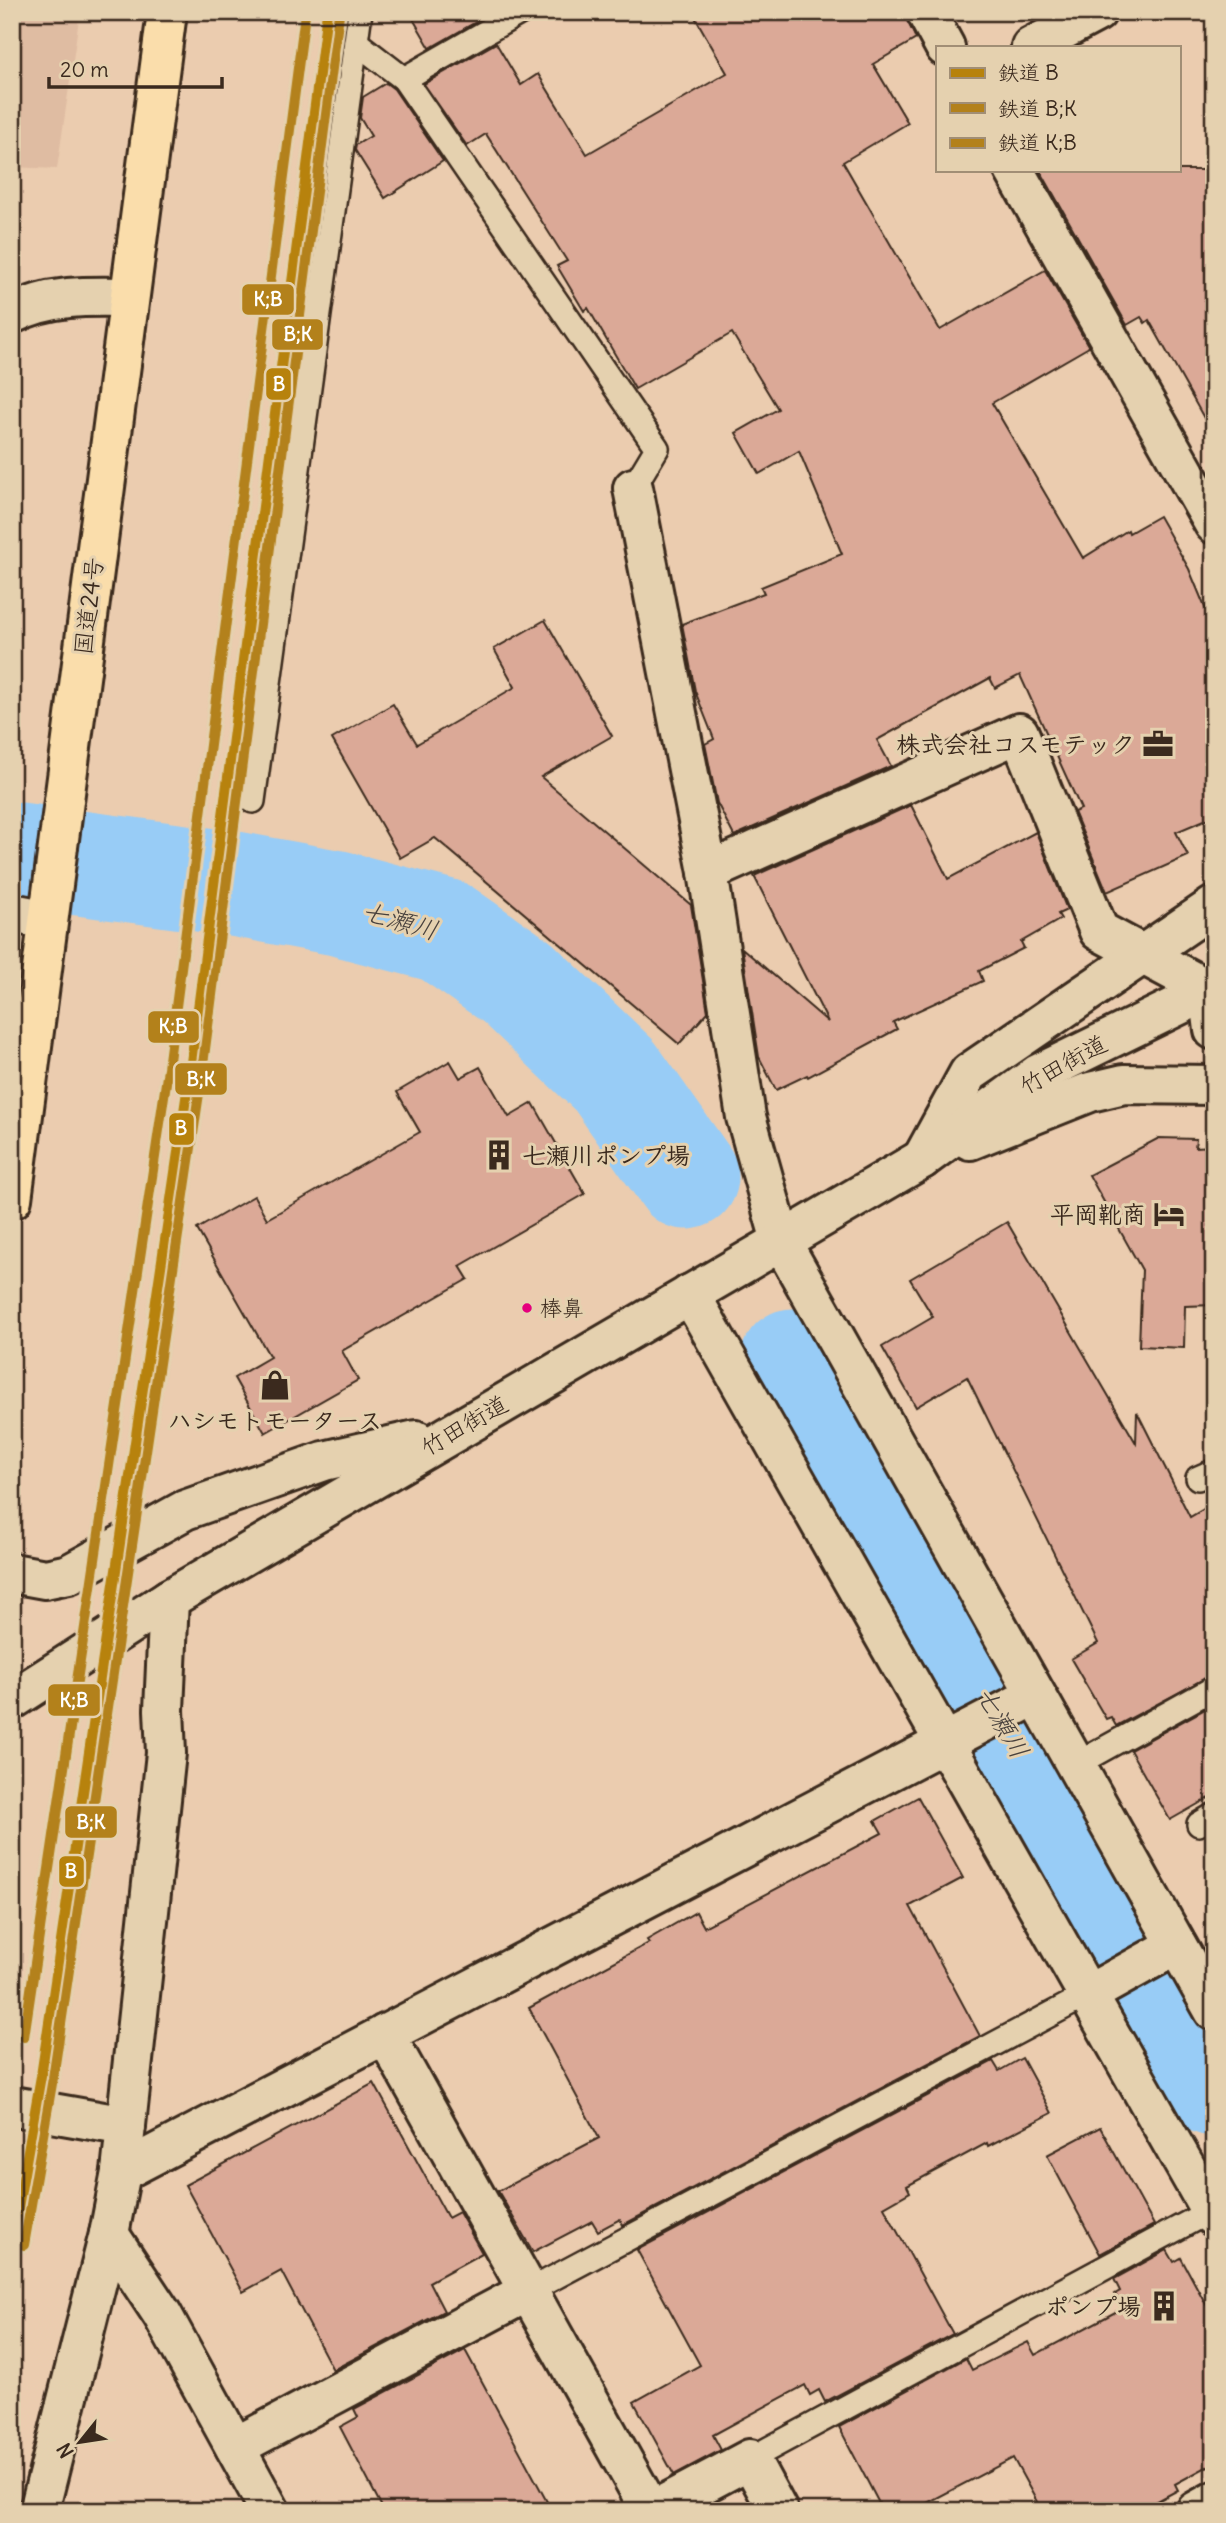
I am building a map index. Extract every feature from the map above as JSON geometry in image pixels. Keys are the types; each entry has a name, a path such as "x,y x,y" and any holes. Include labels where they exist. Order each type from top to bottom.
{"highway":[{"name":"国道24号","path":"12,1199 37,910 58,842 167,12"}],"street":[{"path":"926,12 945,46"},
{"path":"1033,46 1097,12"},
{"path":"1015,172 1214,524"},
{"path":"12,314 28,306 57,299 128,297"},
{"path":"633,488 708,872 746,1118 781,1241 1024,1701 1073,1766 1166,1951 1208,1987"},
{"path":"708,872 1019,733 1099,931 1211,989 1214,1030"},
{"path":"922,1159 969,1073 1214,906"},
{"name":"竹田街道","path":"12,1700 169,1599 922,1159 1038,1074 1211,989"},
{"name":"竹田街道","path":"922,1159 1090,1092 1124,1084 1214,1085"},
{"path":"690,1294 959,1735 1103,1986 1213,2212"},
{"path":"12,1573 45,1579 69,1574 185,1510 324,1461 452,1432"},
{"path":"39,2511 109,2234 121,2172 166,1753 164,1710 169,1599"},
{"path":"121,2172 1024,1701"},
{"path":"1103,1986 1166,1951"},
{"path":"385,2034 527,2292 652,2511 750,2459 778,2511"},
{"path":"12,2106 126,2126"},
{"path":"109,2234 162,2314 270,2511"},
{"path":"235,2447 527,2292"},
{"path":"1196,2511 1214,2501"}],"lane":[{"path":"253,800 360,12"},
{"path":"404,79 521,12"},
{"path":"356,42 404,79 657,448 633,488"},
{"path":"1073,1766 1214,1688"},
{"path":"527,2292 1103,1986"},
{"path":"750,2459 1213,2212"}],"shaded area":[{"path":"12,12 80,12 57,169 12,167"}],"building":[{"path":"409,12 477,12 481,19 430,48"},
{"path":"692,12 904,12 916,39 873,64 908,123 843,162 940,330 1045,270 1089,347 992,403 1083,558 1128,530 1129,533 1159,516 1189,569 1214,629 1214,816 1176,832 1188,856 1107,892 1074,812 1081,809 1020,675 995,688 990,678 877,740 891,766 734,836 717,803 705,744 714,739 695,691 682,624 764,593 761,587 842,554 799,451 759,474 736,433 778,409 732,333 635,389 588,308 584,311 557,266 567,261 486,134 467,146 424,84 496,43 521,85 538,74 587,154 727,73"},
{"path":"386,83 394,89 443,161 385,198 355,150 356,145 371,136 360,118 363,97"},
{"path":"1214,170 1214,436 1149,320 1145,323 1141,317 1127,325 1041,172"},
{"path":"545,620 612,736 541,777 691,905 708,1012 679,1044 435,838 400,858 332,739 393,704 417,744 515,687 494,649"},
{"path":"911,805 948,879 1036,832 1067,910 1058,914 1061,919 1021,942 1024,948 979,971 983,981 893,1022 897,1029 808,1077 807,1075 776,1090 759,1057 742,948 828,1022 754,876"},
{"path":"450,1061 460,1078 480,1067 509,1117 533,1103 585,1194 460,1266 468,1279 342,1351 358,1380 265,1433 234,1378 270,1357 197,1229 254,1196 267,1219 420,1132 397,1092"},
{"path":"1159,1138 1196,1139 1195,1147 1214,1146 1214,1305 1185,1306 1184,1348 1139,1346 1142,1270 1089,1175"},
{"path":"1007,1222 1136,1443 1137,1412 1190,1517 1214,1503 1214,1674 1116,1726 1111,1717 1106,1719 1071,1659 1098,1643 967,1377 916,1407 882,1347 933,1317 910,1279"},
{"path":"1214,1704 1214,1795 1170,1820 1130,1750"},
{"path":"918,1797 963,1878 910,1906 980,2036 623,2225 620,2219 598,2231 592,2221 533,2252 498,2191 599,2138 529,2008 649,1943 647,1940 696,1912 704,1927 882,1833 875,1821"},
{"path":"1022,2058 1052,2113 988,2146 987,2143 907,2186 910,2192 884,2207 953,2334 825,2402 819,2390 810,2395 805,2385 713,2435 721,2450 674,2475 634,2402 700,2365 637,2250 993,2061 999,2071"},
{"path":"374,2083 448,2218 459,2212 482,2253 429,2282 444,2311 333,2370 281,2271 243,2292 185,2185"},
{"path":"1100,2127 1154,2225 1100,2254 1047,2155"},
{"path":"1167,2250 1174,2262 1181,2258 1214,2319 1214,2463 1175,2484 1178,2490 1139,2511 1042,2511 1013,2458 912,2511 883,2511 839,2427 966,2358 972,2370 1028,2342 1035,2355 1123,2308 1115,2294 1120,2291 1114,2279"},
{"path":"465,2350 552,2511 384,2511 340,2427 358,2417 354,2409"}],"waterway":[{"name":"七瀬川","path":"12,854 229,883 338,903 444,931 517,982 615,1076 686,1177"},
{"name":"七瀬川","path":"793,1361 1214,2084"}],"rail line":[{"name":"B","path":"12,2242 41,2076 189,1078 327,12"},
{"name":"K;B","path":"24,2037 167,1076 305,14"},
{"name":"B;K","path":"24,2245 53,2078 201,1080 339,14"}],"place":[{"name":"株式会社コスモテック","path":"1158,744"},
{"name":"七瀬川ポンプ場","path":"499,1155"},
{"name":"平岡靴商","path":"1169,1214"},
{"name":"棒鼻","path":"527,1308"},
{"name":"ハシモトモータース","path":"275,1385"},
{"name":"ポンプ場","path":"1164,2306"}]}
